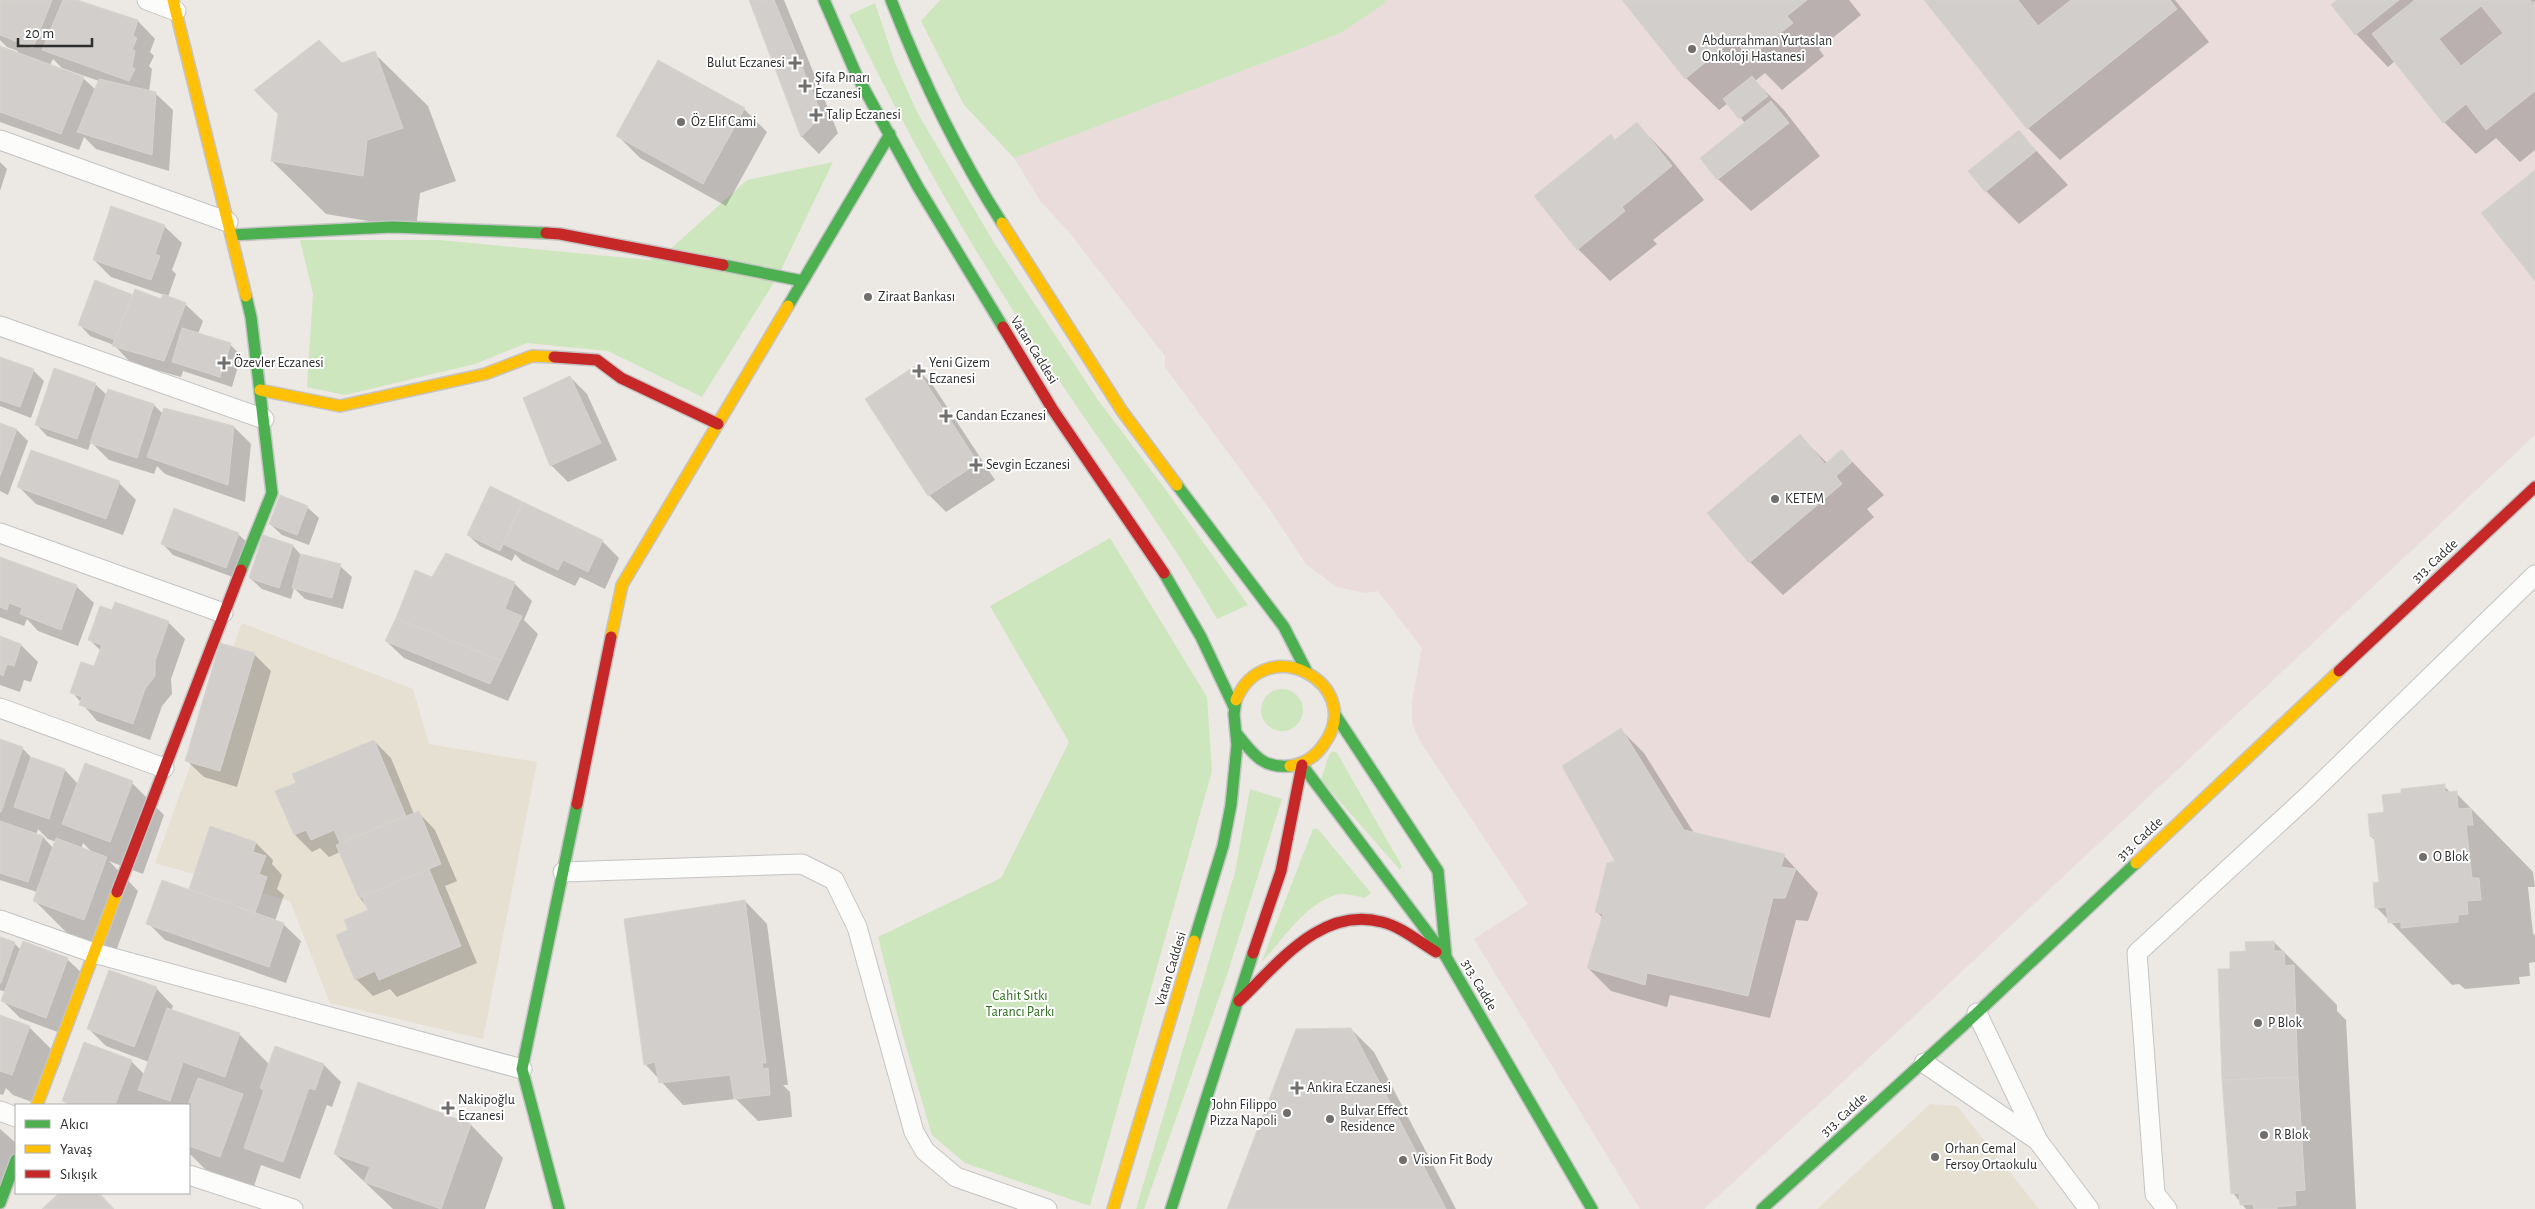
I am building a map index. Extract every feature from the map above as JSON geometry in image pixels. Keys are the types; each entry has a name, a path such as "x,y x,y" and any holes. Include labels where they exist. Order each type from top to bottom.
{"main road":[{"path":"891,0 918,69 974,178 997,216 1122,410 1284,627 1306,670 1326,687 1333,702 1336,716 1332,736 1326,748 1316,757 1302,765 1281,871 1235,1004 1171,1209"},
{"path":"827,5 840,4"},
{"path":"37,1104 223,613 272,493 251,317 175,5"},
{"name":"Vatan Caddesi","path":"827,5 856,74 1005,334 1053,410 1172,585 1201,637 1234,707 1237,734 1234,792 1223,846 1113,1209"},
{"path":"559,1209 522,1069 622,585 890,134"},
{"path":"229,228 392,227 560,234 803,281"},
{"path":"260,390 340,406 485,374 532,356 597,360 621,378 718,424"},
{"name":"313. Cadde","path":"1762,1209 1924,1063 2535,487"},
{"path":"1234,707 1240,692 1249,680 1263,670 1277,666 1292,666 1306,670"},
{"name":"313. Cadde","path":"1336,716 1438,871 1446,957"},
{"name":"Vatan Caddesi","path":"1237,734 1249,753 1259,761 1284,768 1302,765"},
{"name":"313. Cadde","path":"1302,765 1446,957 1592,1209"},
{"path":"1235,1004 1303,939 1339,920 1383,922 1446,957"},
{"path":"0,1203 15,1163"}],"street":[{"path":"147,0 175,5"},
{"path":"0,140 229,228"},
{"path":"0,326 264,419"},
{"path":"0,533 223,613"},
{"path":"2167,1209 2155,1194 2136,953 2309,795 2535,575"},
{"path":"0,708 164,768"},
{"path":"562,872 802,864 834,880 856,927 914,1132 926,1151 956,1177 1047,1209"},
{"path":"0,920 94,953 522,1069"},
{"path":"1977,1013 2038,1141 2089,1209"},
{"path":"1924,1063 2038,1141"},
{"path":"0,1111 15,1117"},
{"path":"190,1175 293,1209"}],"shaded area":[{"path":"1386,0 2535,0 2535,435 1909,1021 1704,1209 1640,1209 1474,939 1528,904 1420,741 1412,723 1412,701 1422,648 1378,591 1365,593 1337,587 1306,564 1266,504 1165,367 1165,356 1069,232 1041,202 1014,158 1339,34 1383,5"},
{"path":"242,623 413,689 429,744 537,762 483,1039 330,1003 290,901 155,863"},
{"name":"Orhan Cemal Fersoy Ortaokulu","path":"1930,1104 1957,1106 2039,1209 1817,1209"}],"green space":[{"path":"940,0 1386,0 1383,5 1339,34 1014,158 964,105 921,21"},
{"path":"875,3 895,63 917,112 993,241 1098,400 1163,486 1248,605 1217,619 1178,554 1050,367 995,282 918,150 849,15"},
{"path":"833,162 778,276 702,397 608,351 527,343 475,364 345,395 307,387 313,294 300,240 439,240 650,260 666,253 747,180"},
{"name":"Cahit Sıtkı Tarancı Parkı","path":"1110,538 1207,697 1212,771 1090,1206 965,1163 932,1135 902,1033 878,937 1001,878 1069,742 990,606"},
{"path":"1282,689 1297,695 1303,710 1297,725 1282,731 1267,725 1261,710 1267,695"},
{"path":"1333,751 1337,753 1402,866 1400,870 1321,780 1329,755"},
{"path":"1250,789 1282,799 1227,975 1144,1209 1136,1209 1235,872"},
{"path":"1313,829 1318,829 1371,893 1365,898 1342,894 1335,895 1313,907 1294,924 1261,963"}],"building":[{"path":"0,0 52,0 33,48 0,35"},
{"path":"63,0 77,0 138,20 133,36 137,38 132,50 135,51 132,67 135,69 129,81 42,50"},
{"path":"749,0 774,0 822,115 801,137"},
{"name":"Abdurrahman Yurtaslan Onkoloji Hastanesi","path":"1622,0 1807,0 1787,16 1793,23 1749,58 1734,39 1685,79"},
{"path":"1924,0 2018,0 2038,26 2071,0 2170,0 2177,9 2027,129"},
{"path":"2337,0 2399,0 2355,35 2331,5"},
{"path":"2415,0 2530,0 2533,3 2535,1 2535,91 2486,130 2466,104 2443,123 2372,34","holes":["2481,6 2503,33 2461,66 2439,39"]},
{"path":"319,40 342,63 375,51 403,128 367,140 363,176 271,161 278,114 254,90"},
{"path":"0,46 84,77 61,134 0,112"},
{"name":"Öz Elif Cami","path":"658,60 745,108 703,184 616,136"},
{"path":"1752,76 1768,96 1739,119 1723,99"},
{"path":"99,79 156,92 152,155 77,132"},
{"path":"1771,101 1789,123 1717,180 1700,158"},
{"path":"1637,122 1672,166 1622,207 1625,211 1577,250 1534,196 1611,134 1615,140"},
{"path":"2019,130 2036,151 1985,192 1968,171"},
{"path":"2535,170 2535,281 2481,213"},
{"path":"111,206 165,225 155,254 160,256 151,280 93,260"},
{"path":"95,280 133,295 115,340 78,325"},
{"path":"135,289 161,299 163,294 186,303 164,361 112,346"},
{"path":"182,328 231,343 220,377 172,362"},
{"path":"0,357 34,369 20,407 0,400"},
{"path":"915,366 978,463 928,496 865,399"},
{"path":"54,368 96,383 77,439 35,425"},
{"path":"570,376 601,443 550,466 523,398"},
{"path":"108,389 154,404 137,458 90,443"},
{"path":"164,408 234,426 228,485 147,457"},
{"path":"0,423 17,429 0,476"},
{"name":"KETEM","path":"1800,434 1825,464 1842,449 1852,462 1836,476 1842,484 1749,563 1707,513"},
{"path":"31,450 120,481 106,519 17,487"},
{"path":"490,486 523,502 500,551 467,535"},
{"path":"280,495 308,506 297,535 269,524"},
{"path":"523,502 603,540 588,572 563,560 558,570 503,544"},
{"path":"174,508 239,533 226,568 161,544"},
{"path":"263,535 293,545 279,588 249,578"},
{"path":"446,553 515,582 505,609 522,616 501,661 396,618 415,570 432,577"},
{"path":"301,554 341,564 332,598 292,588"},
{"path":"0,557 77,585 61,630 20,614 22,608 9,603 7,610 0,607"},
{"path":"115,602 169,621 155,661 155,676 145,689 133,724 79,705 82,697 70,693 81,662 94,666 102,645 88,640 100,606 112,610"},
{"path":"396,618 501,661 490,684 385,641"},
{"path":"0,636 21,644 14,666 7,664 3,676 0,674"},
{"path":"220,643 255,653 220,771 185,761"},
{"path":"1621,728 1684,830 1785,854 1781,867 1796,869 1785,898 1773,898 1748,996 1647,973 1645,985 1587,968 1603,914 1595,912 1607,863 1615,861 1562,766"},
{"path":"0,739 23,747 1,812 0,812"},
{"path":"374,740 406,816 340,843 334,830 311,840 306,830 294,835 275,791 296,783 292,774"},
{"path":"31,757 65,769 49,819 14,807"},
{"path":"85,763 133,781 110,842 62,824"},
{"name":"O Blok","path":"2445,784 2445,792 2457,791 2458,809 2471,808 2473,825 2466,825 2472,878 2479,878 2481,900 2467,901 2468,914 2458,915 2458,922 2401,928 2401,922 2388,923 2386,907 2375,908 2373,883 2379,882 2374,836 2370,837 2368,814 2384,812 2382,795 2401,793 2401,789"},
{"path":"419,811 441,864 359,898 336,845"},
{"path":"0,821 43,836 28,882 0,873"},
{"path":"210,826 256,842 253,852 266,856 259,874 267,877 255,913 189,889"},
{"path":"56,838 107,857 84,920 33,901"},
{"path":"429,869 461,946 379,980 375,971 355,980 336,935 348,930 344,920 368,910 362,897"},
{"path":"162,880 284,923 269,967 146,924"},
{"path":"745,900 766,1063 762,1063 763,1069 768,1068 770,1095 734,1099 730,1075 659,1083 655,1062 644,1065 624,919"},
{"path":"0,937 15,942 1,983 0,983"},
{"path":"23,941 68,958 46,1018 1,1001"},
{"name":"P Blok","path":"2274,941 2274,951 2284,951 2285,966 2294,965 2298,1077 2222,1080 2218,969 2230,969 2230,952 2246,951 2245,942"},
{"path":"109,970 157,987 134,1047 87,1029"},
{"path":"167,1008 240,1033 225,1077 183,1062 170,1101 138,1090"},
{"path":"0,1015 30,1026 12,1075 0,1071"},
{"name":"Bulvar Effect Residence","path":"1351,1028 1446,1209 1227,1209 1296,1029"},
{"path":"84,1042 132,1060 115,1104 71,1104 62,1101"},
{"path":"275,1046 324,1064 315,1090 309,1088 283,1162 244,1148 264,1090 260,1088"},
{"name":"R Blok","path":"2298,1077 2305,1190 2295,1191 2296,1205 2277,1207 2277,1209 2254,1209 2253,1204 2240,1205 2239,1193 2231,1194 2222,1080"},
{"path":"198,1078 243,1094 220,1157 190,1146 190,1104 188,1104"},
{"path":"358,1082 471,1124 441,1209 364,1182 370,1167 334,1154"},
{"path":"58,1194 100,1194 114,1209 42,1209"}],"traffic: fast":[{"path":"824,0 856,74 918,187 1003,327"},
{"path":"891,0 941,114 970,169 1002,223"},
{"path":"788,306 890,134"},
{"path":"231,235 392,227 546,233"},
{"path":"723,265 803,281"},
{"path":"241,570 272,493 251,317 246,296"},
{"path":"1177,485 1284,627 1306,670"},
{"path":"1164,573 1201,637 1234,707"},
{"path":"1194,941 1223,846 1231,805 1237,745 1234,714 1236,700"},
{"path":"1336,716 1438,871 1446,957"},
{"path":"1237,734 1259,759 1273,765 1290,766"},
{"path":"1302,765 1446,957 1592,1209"},
{"path":"559,1209 522,1069 577,804"},
{"path":"1762,1209 1977,1013 2136,863"},
{"path":"1171,1209 1253,953"},
{"path":"0,1203 15,1163"}],"traffic: slow":[{"path":"173,0 246,296"},
{"path":"1002,223 1122,411 1177,485"},
{"path":"611,637 622,585 788,306"},
{"path":"260,390 340,406 485,374 532,356 554,357"},
{"path":"1236,700 1250,679 1268,669 1288,667 1307,673 1323,685 1333,702 1334,722 1324,744 1317,752 1310,759 1290,766"},
{"path":"2136,863 2339,671"},
{"path":"37,1104 117,892"},
{"path":"1113,1209 1194,941"}],"traffic: jam":[{"path":"546,233 560,234 723,265"},
{"path":"1003,327 1053,410 1164,573"},
{"path":"554,357 597,360 621,378 718,424"},
{"path":"2339,671 2535,487"},
{"path":"117,892 241,570"},
{"path":"577,804 611,637"},
{"path":"1253,953 1281,871 1302,765"},
{"path":"1239,1001 1303,941 1320,930 1340,922 1360,919 1389,924 1436,952"}],"place":[{"name":"Abdurrahman Yurtaslan Onkoloji Hastanesi","path":"1692,49"},
{"name":"Bulut Eczanesi","path":"795,63"},
{"name":"Şifa Pınarı Eczanesi","path":"805,86"},
{"name":"Talip Eczanesi","path":"816,115"},
{"name":"Öz Elif Cami","path":"681,122"},
{"name":"Ziraat Bankası","path":"868,297"},
{"name":"Özevler Eczanesi","path":"224,363"},
{"name":"Yeni Gizem Eczanesi","path":"919,371"},
{"name":"Candan Eczanesi","path":"946,416"},
{"name":"Sevgin Eczanesi","path":"976,465"},
{"name":"KETEM","path":"1775,499"},
{"name":"O Blok","path":"2423,857"},
{"name":"P Blok","path":"2258,1023"},
{"name":"Ankira Eczanesi","path":"1297,1088"},
{"name":"Nakipoğlu Eczanesi","path":"448,1108"},
{"name":"John Filippo Pizza Napoli","path":"1287,1113"},
{"name":"Bulvar Effect Residence","path":"1330,1119"},
{"name":"R Blok","path":"2264,1135"},
{"name":"Orhan Cemal Fersoy Ortaokulu","path":"1935,1157"},
{"name":"Vision Fit Body","path":"1403,1160"}]}
